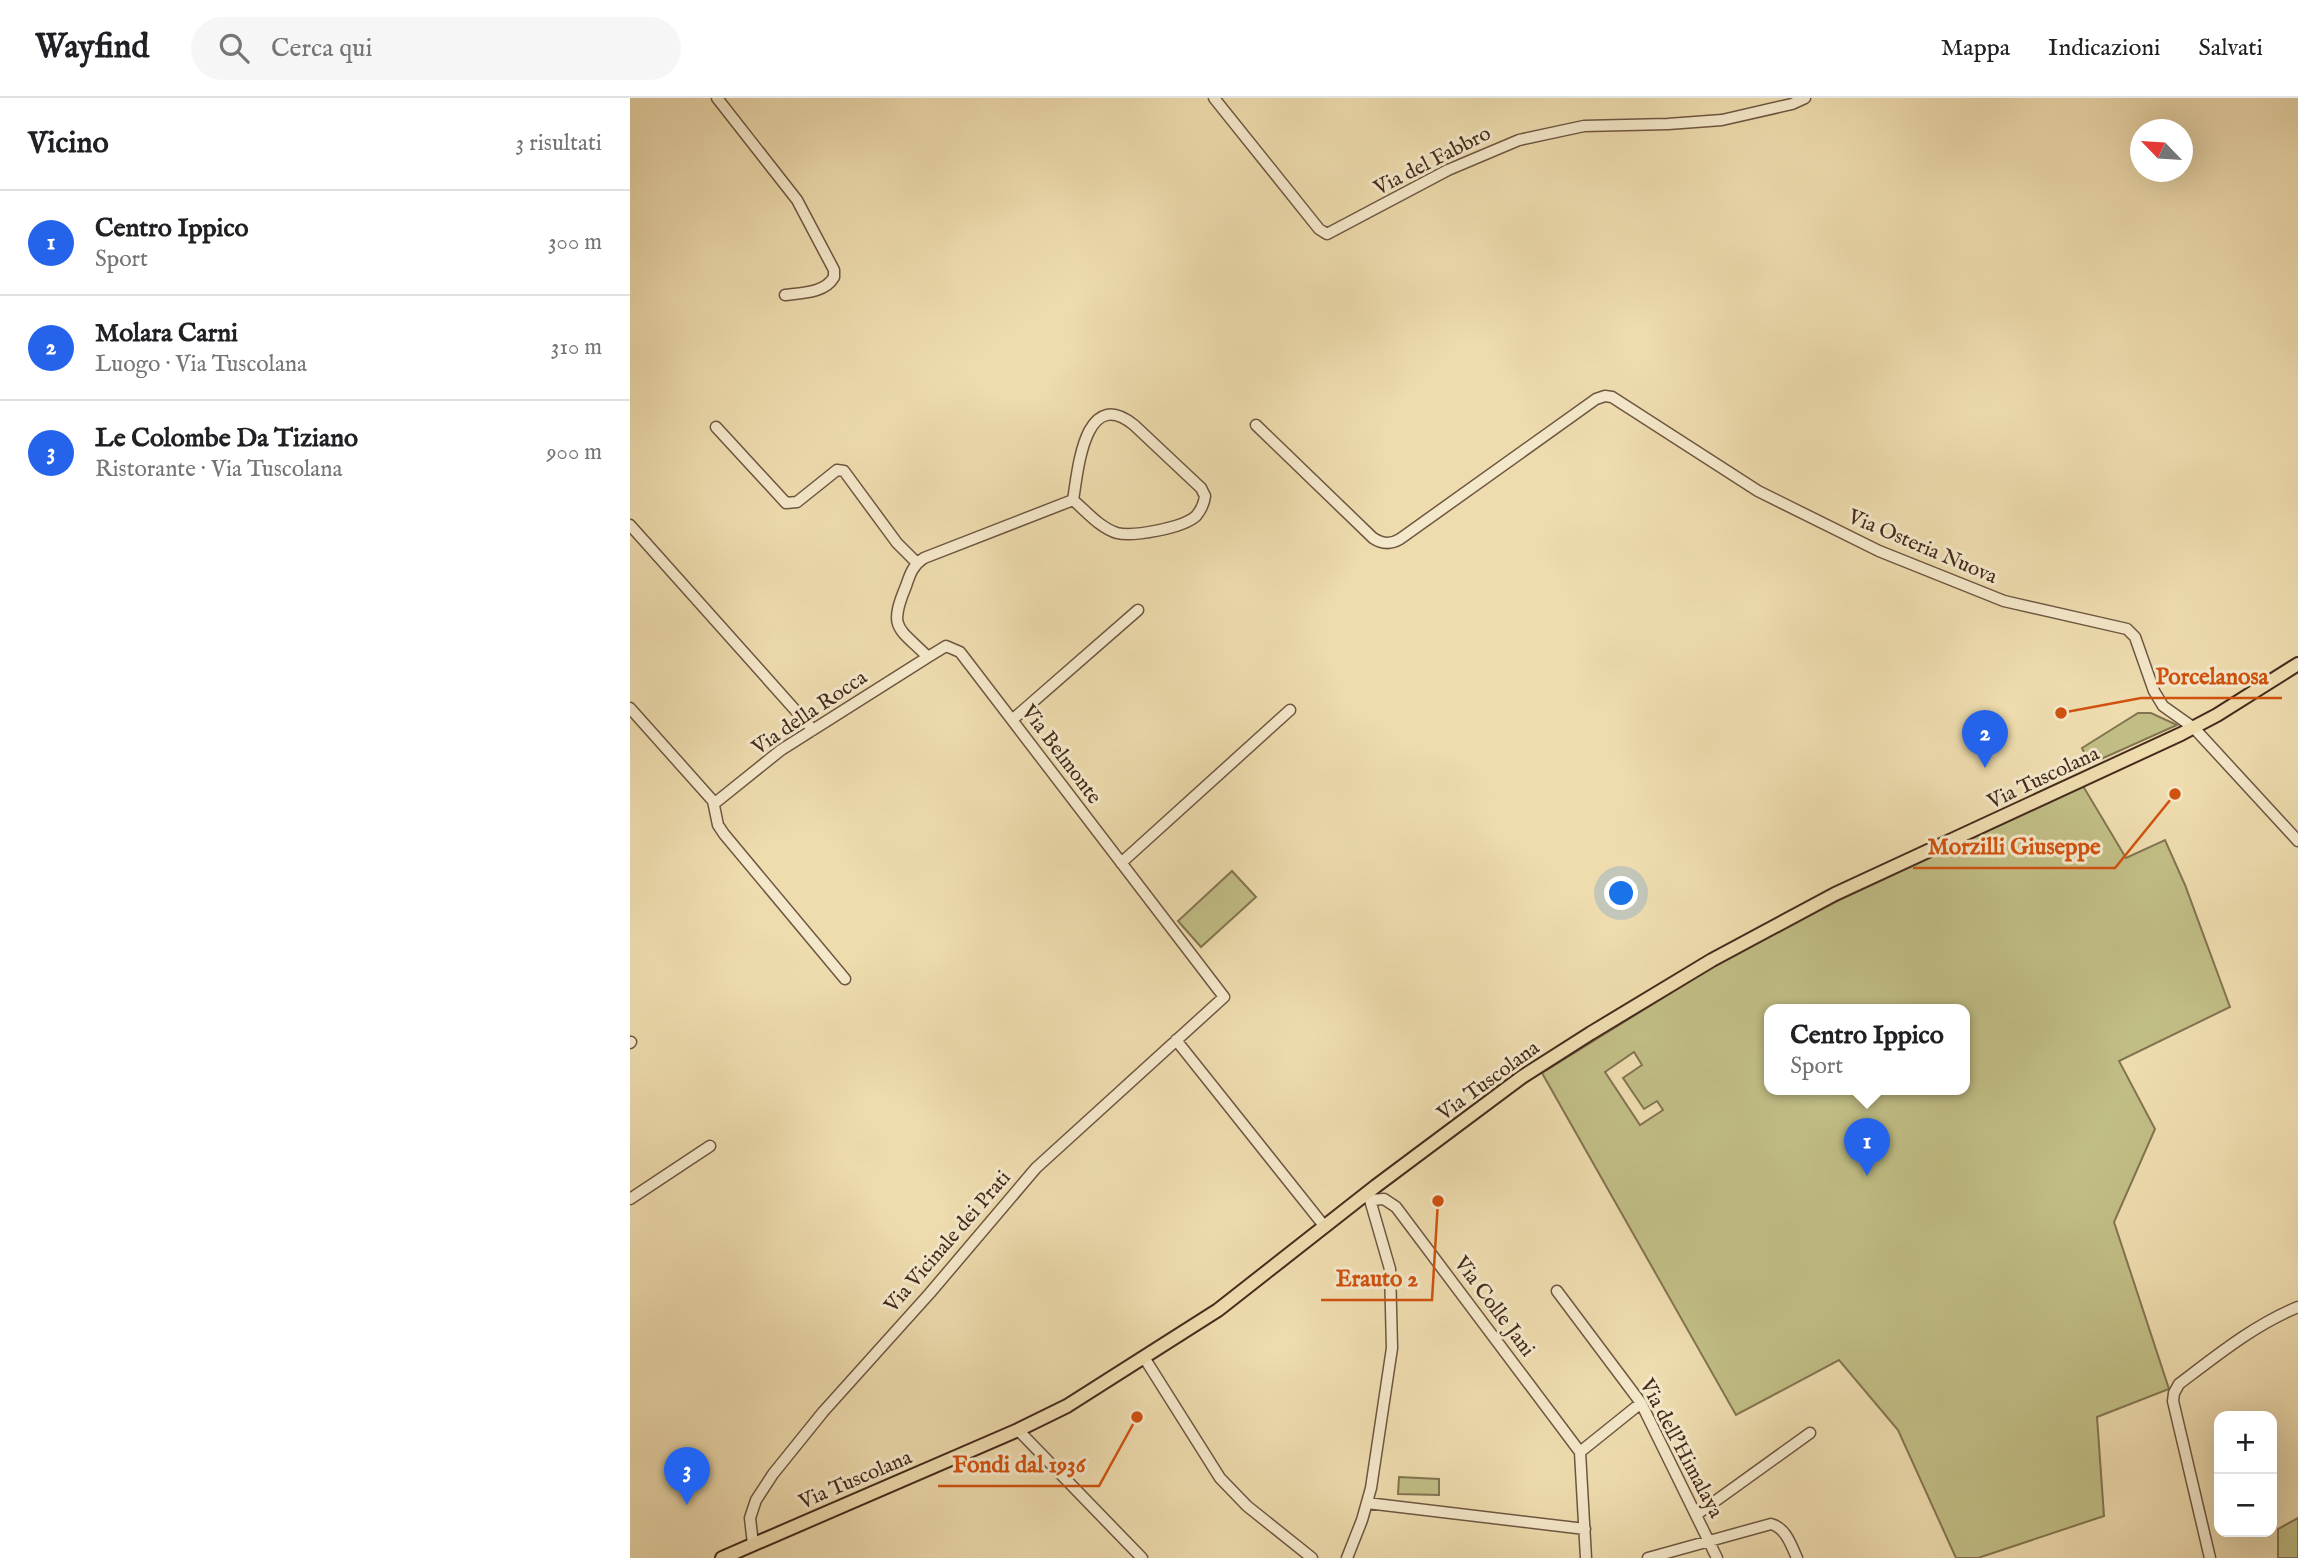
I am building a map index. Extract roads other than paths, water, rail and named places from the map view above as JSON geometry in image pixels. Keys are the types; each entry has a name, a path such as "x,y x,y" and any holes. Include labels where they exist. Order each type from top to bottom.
{"main road":[{"name":"Via Tuscolana","path":"722,1558 1060,1410 1145,1359 1228,1303 1522,1077 1712,960 1835,894 2194,727 2298,664"}],"street":[{"path":"717,98 797,200 834,272 831,283 814,291 785,295"},
{"name":"Via del Fabbro","path":"1214,98 1319,229 1327,234 1443,173 1519,139 1584,126 1722,120 1792,104 1805,98"},
{"name":"Via Osteria Nuova","path":"1256,425 1373,538 1381,543 1391,543 1400,540 1596,400 1605,396 1612,397 1758,491 1879,551 1996,598 2127,629 2135,637 2160,702 2167,710 2194,727"},
{"path":"1110,415 1122,417 1134,425 1201,488 1205,496 1202,508 1192,519 1150,532 1130,534 1108,529 1073,500 1084,440 1095,422 1110,415"},
{"path":"716,427 786,503 797,502 837,470 844,471 897,542 917,563"},
{"path":"928,657 901,631 896,620 896,609 917,563 1073,500"},
{"path":"630,525 813,730"},
{"path":"1012,720 1138,610"},
{"name":"Via Belmonte","path":"928,657 944,647 957,649 1224,998"},
{"name":"Via della Rocca","path":"715,803 777,752 928,657"},
{"path":"630,708 715,803 718,822 724,834 845,979"},
{"path":"1121,863 1290,710"},
{"path":"2194,727 2298,841"},
{"name":"Via Vicinale dei Prati","path":"753,1544 750,1518 754,1503 769,1479 814,1423 930,1293 1036,1168 1224,998"},
{"path":"1176,1040 1325,1227"},
{"path":"630,1199 710,1146"},
{"path":"1347,1558 1373,1481 1389,1372 1392,1325 1390,1269 1369,1197"},
{"name":"Via Colle Jani","path":"1369,1197 1384,1199 1396,1207 1580,1452"},
{"name":"Via dell'Himalaya","path":"1557,1291 1641,1403 1717,1558"},
{"path":"2210,1558 2173,1401 2174,1392 2179,1384 2230,1346 2268,1321 2298,1307"},
{"path":"1145,1359 1220,1478 1247,1506 1312,1558"},
{"path":"1586,1558 1580,1452 1641,1403"},
{"path":"1018,1430 1142,1558"},
{"path":"1696,1515 1810,1433"},
{"path":"1367,1503 1585,1529"},
{"path":"1648,1558 1774,1525 1784,1532 1797,1558"}],"place":[{"name":"Porcelanosa","path":"2061,713"},
{"name":"Molara Carni","path":"1985,768"},
{"name":"Morzilli Giuseppe","path":"2175,794"},
{"name":"Centro Ippico","path":"1867,1176"},
{"name":"Erauto 2","path":"1438,1201"},
{"name":"Fondi dal 1936","path":"1137,1417"},
{"name":"Le Colombe Da Tiziano","path":"687,1505"}]}
